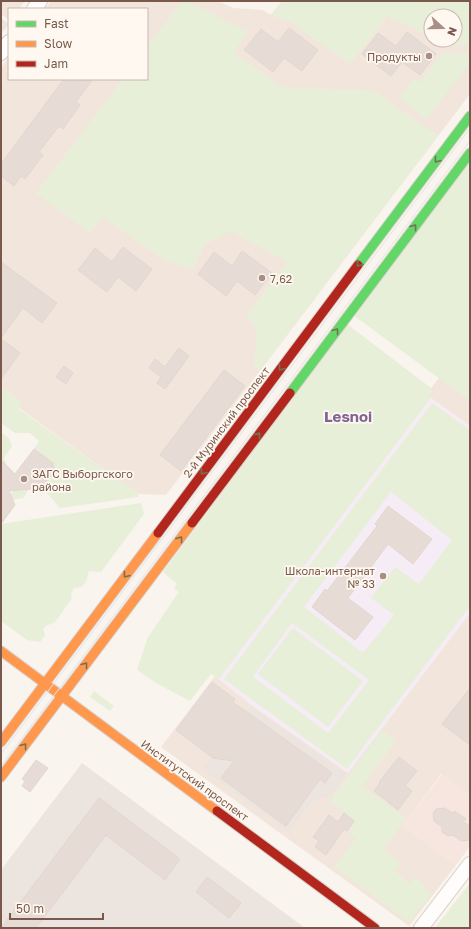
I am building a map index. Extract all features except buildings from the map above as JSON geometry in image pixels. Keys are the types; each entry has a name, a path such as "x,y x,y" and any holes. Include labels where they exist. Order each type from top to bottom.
{"main road":[{"name":"2-й Муринский проспект","path":"1,742 470,116"},
{"path":"1,777 470,153"},
{"name":"Институтский проспект","path":"1,651 375,928"}],"street":[{"path":"1,53 8,43"},
{"path":"421,928 470,864"}],"shaded area":[{"path":"1,1 25,1 20,8 8,8 8,19 1,14"},
{"path":"51,1 217,1 234,8 263,10 271,15 282,1 458,1 470,10 470,94 166,495 138,494 19,408 20,401 1,387 1,68 8,58 8,80 148,80 148,8 46,8"},
{"path":"1,18 8,23 8,25 1,34"},
{"path":"470,339 470,426 431,398 431,388"},
{"name":"Школа-интернат № 33","path":"431,398 470,426 470,613 348,773 253,706 219,679"},
{"path":"470,613 470,796 441,774 403,826 456,865 409,926 161,747 215,676 253,706 348,772"},
{"path":"251,706 347,774 331,796 313,800 289,832 203,769"},
{"path":"82,763 305,928 1,928 1,870"},
{"path":"442,774 470,796 470,846 456,865 403,826"}],"green space":[{"path":"182,1 187,1 248,32 233,52 281,87 374,91 438,136 260,370 254,366 257,329 246,316 287,262 231,231 204,245 193,269 164,260 103,217 90,233 36,193 122,80 148,80 148,46"},
{"path":"282,1 470,1 470,45 463,45 463,8 423,8 423,32 388,16 350,64 289,21 271,15"},
{"path":"442,53 470,53 470,63 426,119 399,98 413,79 419,83"},
{"path":"470,161 470,401 353,315"},
{"path":"347,324 431,388 431,398 219,679 211,674 190,701 156,683 137,670 148,637 179,592 174,588 177,584 163,572"},
{"path":"1,387 20,401 19,409 138,494 139,497 60,508 41,488 54,471 53,463 34,449 39,441 30,433 15,433 1,423"},
{"name":"Школа-интернат № 33","path":"432,403 470,430 470,606 347,769 224,679","holes":["391,492 452,540 419,584 395,567 371,598 394,615 363,653 304,607","292,623 369,680 328,733 253,677"]},
{"path":"1,432 9,438 12,446 4,458 7,466 1,466"},
{"path":"29,489 23,498 13,500 10,495 13,491"},
{"path":"141,503 144,514 101,572 89,571 86,582 81,587 74,588 71,593 72,598 55,622 43,629 45,635 40,642 27,640 1,621 1,524"},
{"path":"293,628 363,681 328,727 258,674"},
{"path":"94,691 114,706 110,711 90,697"},
{"path":"382,730 396,741 362,786 406,818 384,849 400,864 395,871 409,884 415,878 424,885 431,894 409,922 334,867 356,838 348,832 356,821 330,801"},
{"path":"470,883 470,928 435,928"}],"tram line":[{"path":"1,754 470,128"},
{"path":"1,766 470,141"}],"traffic: fast":[{"path":"358,265 470,116"},
{"path":"290,393 470,153"}],"traffic: slow":[{"path":"1,777 192,523"},
{"path":"1,742 158,533"},
{"path":"1,651 217,811"}],"traffic: jam":[{"path":"158,533 358,265"},
{"path":"192,523 290,393"},
{"path":"217,811 375,928"}],"place":[{"name":"Продукты","path":"429,56"},
{"name":"7,62","path":"262,278"},
{"name":"ЗАГС Выборгского района","path":"24,479"},
{"name":"Школа-интернат № 33","path":"383,576"}],"district":[{"name":"Lesnoi","path":"348,416"}]}
